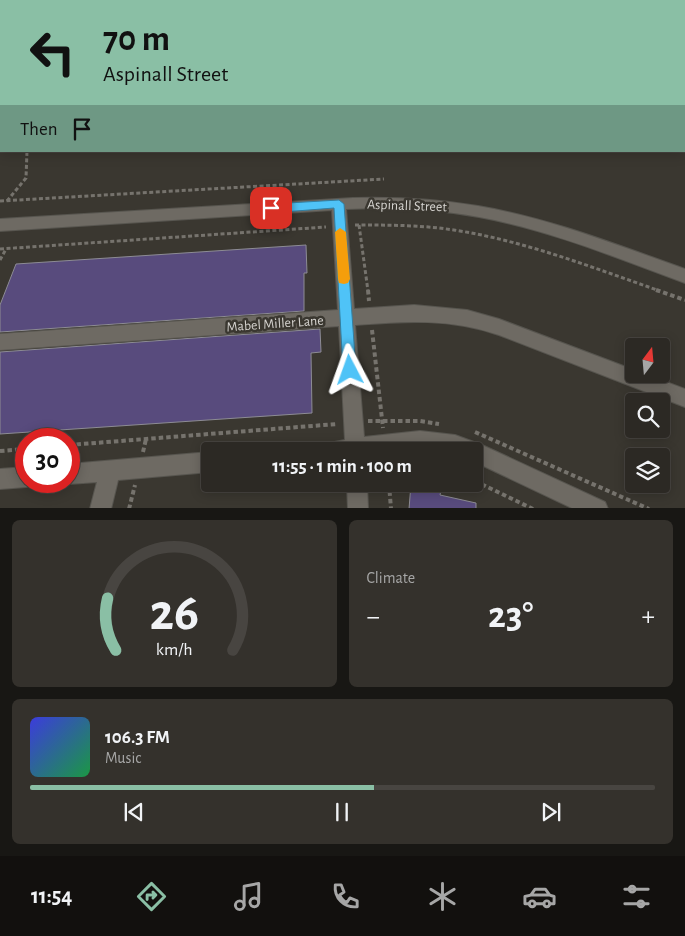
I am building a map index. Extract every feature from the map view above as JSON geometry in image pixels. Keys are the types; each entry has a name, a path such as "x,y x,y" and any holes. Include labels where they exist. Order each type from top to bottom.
{"street":[{"name":"Aspinall Street","path":"0,225 339,204 402,203 449,207 495,215 548,229 685,276"},
{"path":"339,204 354,442"},
{"name":"Mabel Miller Lane","path":"0,342 370,316 446,314 472,318 685,398"},
{"path":"385,442 449,442"},
{"path":"483,450 598,508"},
{"path":"80,473 201,463"},
{"path":"100,508 110,470"},
{"path":"0,480 15,478"},
{"path":"357,492 358,508"}],"path":[{"path":"7,201 26,178 27,152"},
{"path":"0,201 384,178"},
{"path":"359,225 385,442"},
{"path":"0,249 340,226 422,225 501,239 536,248 685,300"},
{"path":"0,260 6,249"},
{"path":"80,444 382,420 420,421"},
{"path":"483,449 649,508"},
{"path":"0,451 15,450"},
{"path":"483,485 533,508"},
{"path":"389,492 391,508"}],"building":[{"path":"306,245 307,273 304,273 304,311 0,332 0,305 16,264"},
{"path":"320,329 321,352 311,353 312,413 80,429 15,428 15,433 0,434 0,352"},
{"path":"410,492 441,492 440,495 476,503 476,508 409,508"}],"slow traffic":[{"path":"340,232 344,279"}],"route":[{"path":"271,208 339,204 350,370"}]}
